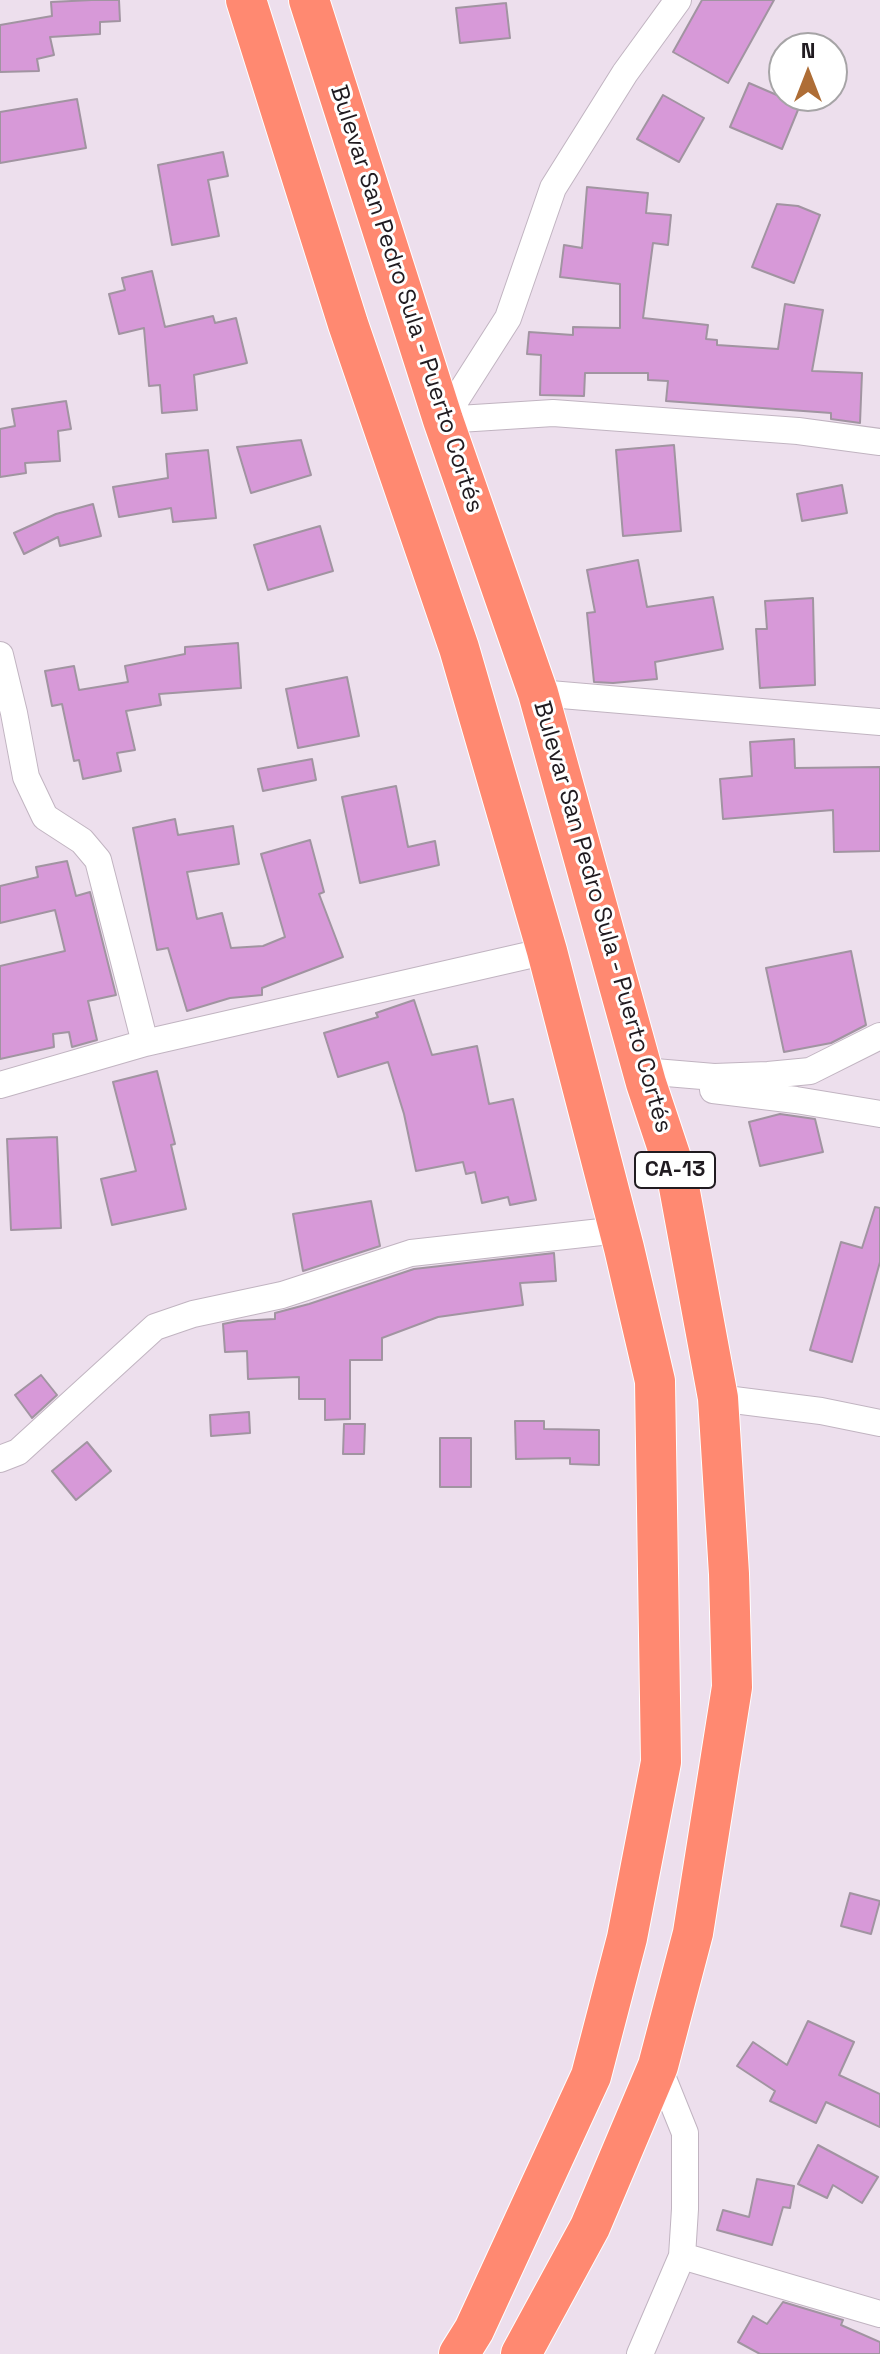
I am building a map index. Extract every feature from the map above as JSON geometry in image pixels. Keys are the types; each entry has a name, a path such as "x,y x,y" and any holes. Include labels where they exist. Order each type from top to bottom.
{"highway":[{"name":"CA-13","path":"246,0 348,324 459,648 547,951 655,1381 661,1762 627,1938 591,2076 474,2330 459,2354"},
{"name":"Bulevar San Pedro Sula - Puerto Cortés","path":"309,0 443,420 538,693 645,1077 677,1176 718,1398 729,1574 732,1687 693,1933 658,2066 590,2227 521,2354"}],"street":[{"path":"443,420 508,318 553,188 625,73 678,0"},
{"path":"443,420 553,413 798,431 880,442"},
{"path":"0,655 26,777 45,817 82,841 98,860 145,1043"},
{"path":"538,693 880,722"},
{"path":"0,1085 145,1043 547,951"},
{"path":"645,1077 714,1077 810,1071 880,1036"},
{"path":"645,1077 880,1114"},
{"path":"0,1459 18,1452 155,1327 193,1314 282,1295 411,1253 619,1230"},
{"path":"718,1398 821,1411 880,1423"},
{"path":"640,2354 682,2256 685,2209 685,2133 658,2066"},
{"path":"682,2256 880,2314"}],"building":[{"path":"119,0 120,21 100,22 100,34 50,37 54,55 37,59 39,71 0,72 0,25 52,16 51,2"},
{"path":"702,0 774,0 728,83 673,52"},
{"path":"506,3 510,38 460,43 456,8"},
{"path":"749,83 768,91 768,112 797,112 782,149 730,127"},
{"path":"663,95 704,118 679,162 637,139"},
{"path":"77,99 86,148 0,163 0,112"},
{"path":"223,152 228,176 208,180 219,236 172,245 158,165"},
{"path":"587,187 648,193 646,213 671,215 668,245 653,243 643,318 708,325 706,339 717,340 717,345 778,349 785,304 823,310 812,371 862,373 860,423 831,419 831,413 666,401 668,381 648,380 648,373 585,373 584,396 540,395 541,355 527,354 529,332 573,335 573,327 620,328 620,284 560,277 564,245 582,248"},
{"path":"777,204 798,206 820,215 794,283 752,267"},
{"path":"152,271 165,327 213,316 215,323 236,318 247,363 194,375 197,410 162,413 160,385 149,386 144,328 119,334 109,294 125,290 122,278"},
{"path":"66,401 71,429 58,431 60,461 25,463 26,473 0,477 0,429 15,426 12,409"},
{"path":"301,440 311,475 251,493 237,447"},
{"path":"674,445 681,531 623,536 616,450"},
{"path":"208,450 216,518 173,522 171,508 119,517 113,487 168,478 166,454"},
{"path":"842,485 847,513 802,521 797,494"},
{"path":"93,504 101,536 60,546 58,537 24,554 14,533 56,514"},
{"path":"320,526 333,571 268,590 254,545"},
{"path":"638,560 647,607 713,597 723,649 655,662 657,679 594,682 587,613 595,612 587,570"},
{"path":"813,598 815,685 760,688 756,629 767,629 765,601"},
{"path":"238,643 241,688 159,694 161,705 126,711 135,750 117,753 121,771 83,779 79,760 74,761 62,704 52,706 45,671 74,666 79,690 128,682 125,666 185,654 185,647"},
{"path":"347,677 359,736 298,748 286,689"},
{"path":"794,739 795,768 880,767 880,851 834,852 833,810 723,819 720,779 752,776 750,742"},
{"path":"312,759 316,780 263,791 258,769"},
{"path":"396,786 408,847 435,841 439,865 360,883 342,797"},
{"path":"175,819 178,835 233,826 239,864 187,872 197,919 222,913 231,948 263,946 285,937 261,854 310,840 324,892 319,894 343,957 262,988 262,995 230,998 187,1011 168,948 157,950 133,828"},
{"path":"67,861 76,896 90,892 116,995 88,1001 97,1040 72,1047 69,1032 53,1034 54,1047 0,1059 0,966 65,951 55,910 0,923 0,886 38,877 36,867"},
{"path":"851,951 866,1025 831,1043 784,1052 766,968"},
{"path":"414,1000 432,1055 477,1046 489,1104 513,1099 536,1200 510,1205 508,1197 482,1203 475,1172 466,1174 463,1162 416,1171 404,1114 388,1062 338,1077 324,1033 378,1017 376,1013"},
{"path":"157,1071 175,1144 171,1145 186,1209 112,1225 101,1179 136,1171 113,1082"},
{"path":"780,1114 815,1119 823,1152 760,1166 749,1122"},
{"path":"57,1137 61,1228 11,1230 7,1139"},
{"path":"371,1201 380,1246 303,1271 293,1214"},
{"path":"875,1207 880,1208 880,1262 852,1362 810,1350 841,1242 862,1248"},
{"path":"554,1253 556,1281 520,1283 523,1305 438,1317 382,1338 382,1360 350,1360 350,1419 325,1420 325,1399 299,1399 299,1377 248,1379 247,1351 225,1352 223,1324 275,1319 275,1313 414,1269"},
{"path":"41,1375 57,1395 32,1418 15,1395"},
{"path":"249,1412 250,1433 211,1436 210,1415"},
{"path":"515,1421 544,1421 544,1429 599,1430 599,1465 570,1464 570,1458 516,1459"},
{"path":"344,1424 365,1424 364,1454 343,1454"},
{"path":"440,1438 471,1438 471,1487 440,1487"},
{"path":"87,1442 111,1471 76,1500 52,1471"},
{"path":"850,1893 880,1901 871,1934 841,1926"},
{"path":"808,2021 854,2042 839,2075 880,2094 880,2127 826,2102 816,2123 770,2101 775,2091 737,2066 753,2042 787,2065"},
{"path":"818,2145 878,2177 862,2203 833,2185 827,2198 798,2184"},
{"path":"757,2179 794,2186 790,2208 783,2207 772,2245 717,2230 723,2210 749,2217"},
{"path":"783,2302 843,2320 841,2325 880,2342 880,2354 760,2354 738,2342 753,2316 767,2324"}]}
